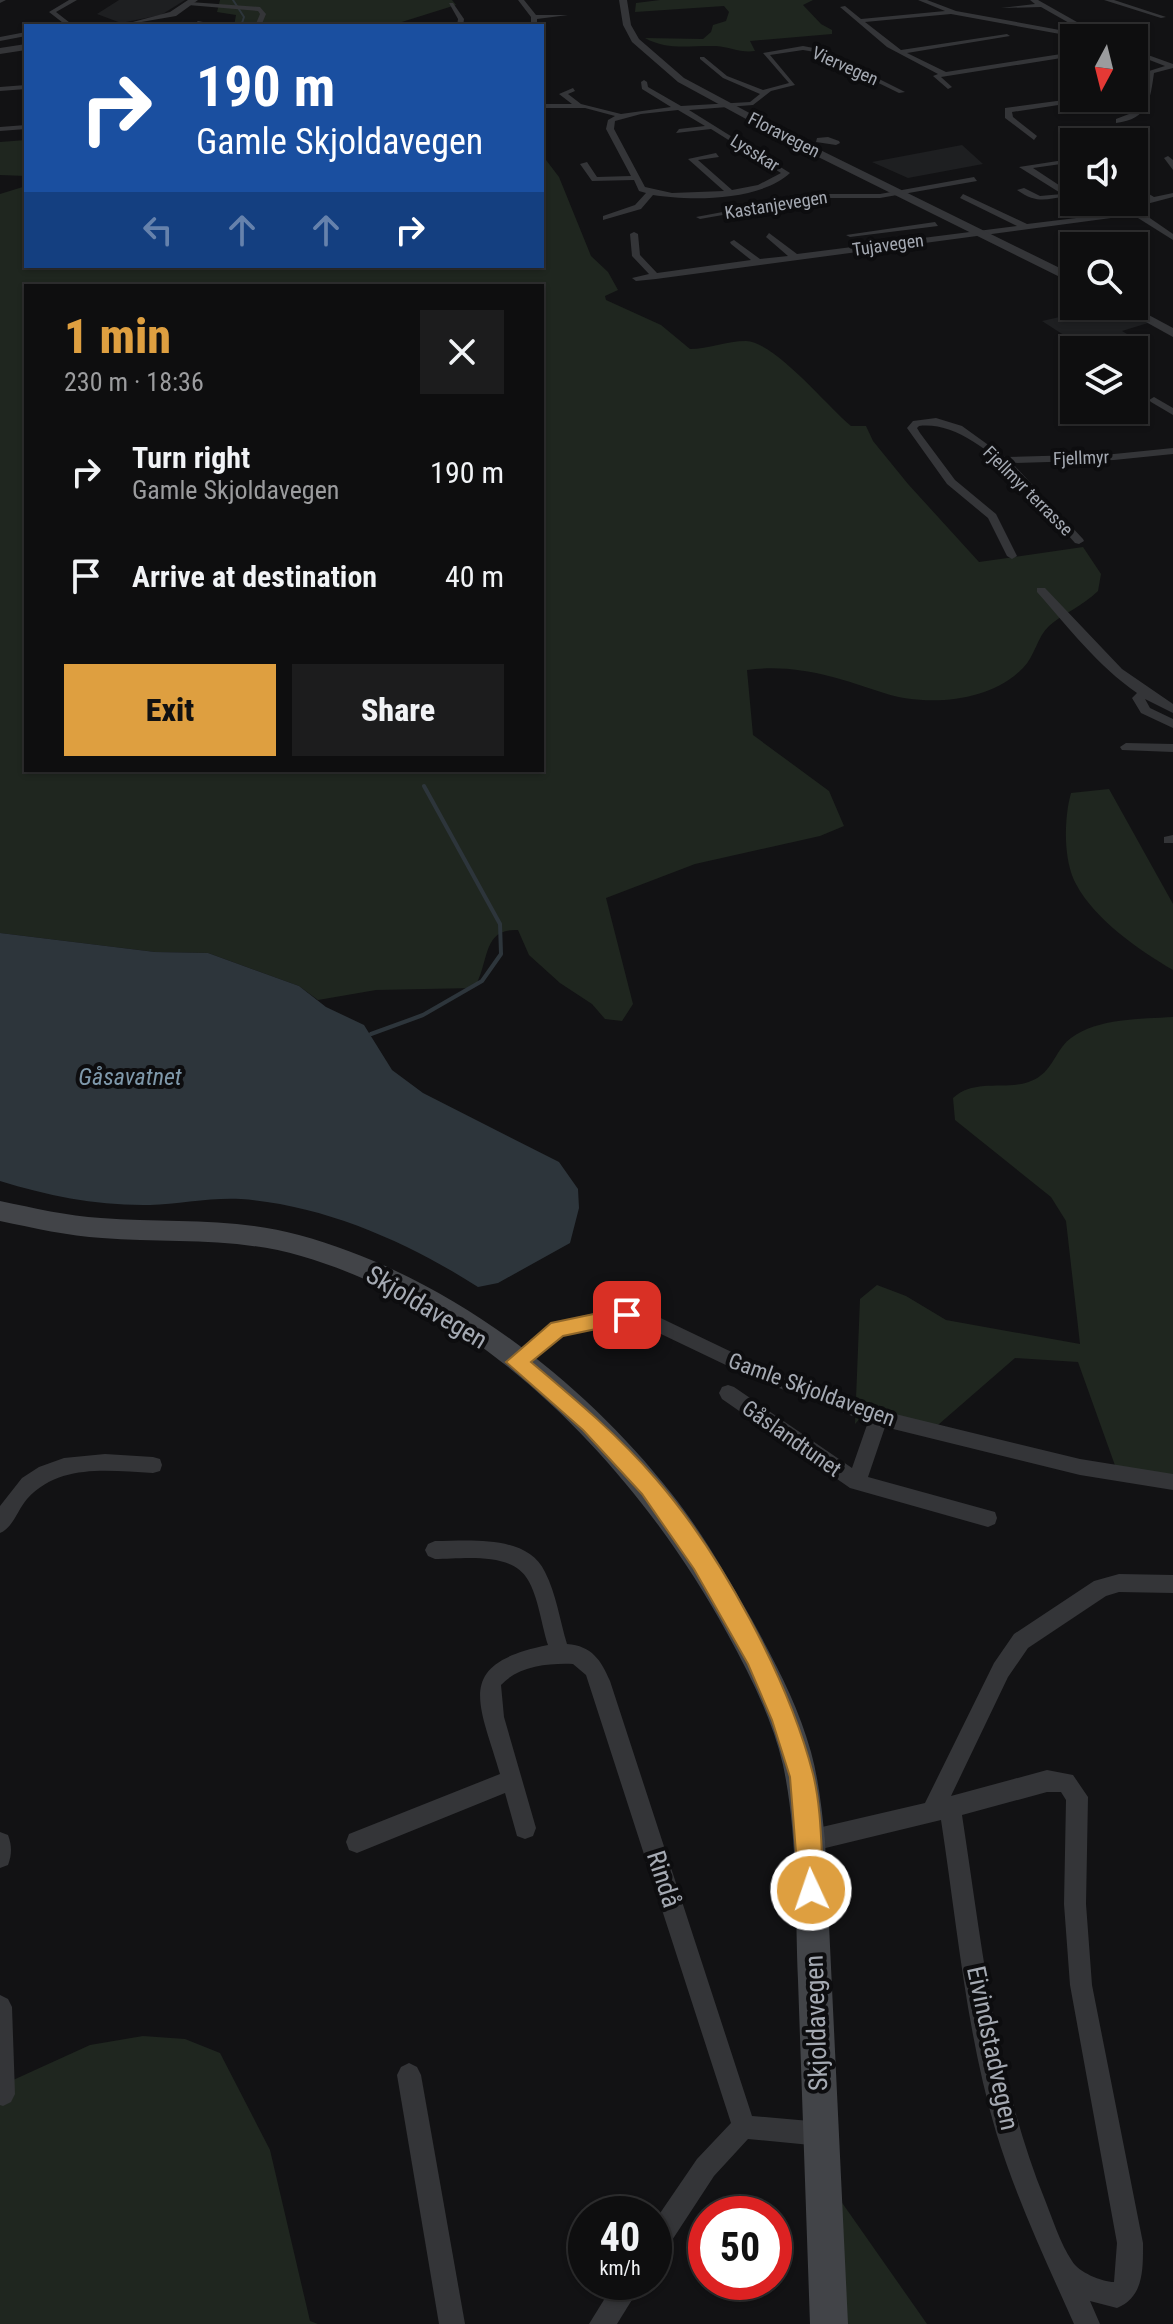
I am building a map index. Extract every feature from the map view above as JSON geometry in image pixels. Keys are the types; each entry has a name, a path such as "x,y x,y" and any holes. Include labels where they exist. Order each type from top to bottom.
{"main road":[{"name":"Skjoldavegen","path":"0,1211 72,1225 254,1235 330,1254 399,1285 516,1362 591,1424 650,1487 702,1562 756,1656 783,1719 802,1777 809,1841 829,2324"}],"street":[{"path":"66,24 52,12 74,0"},
{"path":"523,0 534,22 565,15"},
{"name":"Floravegen","path":"623,0 627,25 641,48 671,74 727,106 1060,273"},
{"path":"921,0 955,13 1060,31"},
{"path":"1033,0 1077,24"},
{"path":"1107,0 1163,17"},
{"path":"131,24 164,17 192,2 260,9 263,14 259,24"},
{"path":"451,4 461,19 460,24"},
{"path":"1004,8 1043,5"},
{"path":"843,7 898,52 940,76 948,87"},
{"path":"858,21 983,10"},
{"path":"0,39 24,34"},
{"path":"898,52 1007,36"},
{"path":"948,37 958,43"},
{"path":"0,51 24,48"},
{"name":"Viervegen","path":"727,106 753,104 764,93 793,84 765,54 803,48 817,50 901,92"},
{"path":"940,76 1060,56"},
{"path":"1148,57 1171,65"},
{"path":"702,58 725,77 764,93"},
{"path":"1029,61 1038,68"},
{"path":"1119,121 1135,113 1151,96 1151,72 1171,65"},
{"path":"988,67 1004,77"},
{"name":"Lysskar","path":"644,82 644,88 786,173 776,182 689,197 650,193"},
{"path":"0,89 24,87"},
{"path":"573,90 563,94 578,105"},
{"path":"1034,138 1009,118 1008,110 1078,100 1135,113"},
{"name":"Lysskar","path":"544,106 578,105 621,116 727,106"},
{"path":"606,218 638,207 650,193 642,189 610,129 612,120 621,116"},
{"path":"0,129 24,127"},
{"name":"Lysskar","path":"679,131 712,127"},
{"name":"Lysskar","path":"716,155 692,159 729,191"},
{"path":"1168,158 1173,168"},
{"path":"1060,162 1024,168 1060,189"},
{"path":"584,164 595,179 636,178"},
{"name":"Kastanjevegen","path":"700,217 819,196 901,193 974,179"},
{"path":"1021,190 1039,199 1060,197"},
{"name":"Tujavegen","path":"636,278 1102,217 1173,195"},
{"path":"963,196 1026,227"},
{"path":"1148,197 1153,200"},
{"path":"1161,220 1145,219 1173,238"},
{"path":"905,220 915,225"},
{"path":"867,248 847,232 935,224"},
{"path":"769,235 796,258"},
{"path":"631,241 640,261 656,276"},
{"path":"734,242 759,263"},
{"path":"1148,320 1173,333"},
{"path":"1154,400 1173,412"},
{"name":"Fjellmyr terrasse","path":"1012,556 992,516 951,482 912,428 924,420 944,420 1002,460 1079,541"},
{"name":"Fjellmyr","path":"1002,460 1173,451"},
{"path":"1159,453 1173,467"},
{"path":"1041,590 1108,663 1145,693 1173,709"},
{"path":"1145,693 1138,698 1145,710 1173,724"},
{"path":"1126,747 1173,748"},
{"name":"Gamle Skjoldavegen","path":"516,1362 558,1329 609,1316 640,1316 759,1373 879,1418 1080,1467 1173,1482"},
{"name":"Gåslandtunet","path":"728,1393 857,1482 988,1518"},
{"name":"Gåslandtunet","path":"857,1482 879,1418"},
{"path":"0,1524 16,1496 28,1484 57,1468 93,1461 153,1465"},
{"path":"435,1550 511,1554 530,1565 560,1653 505,1667 491,1684 489,1696 525,1828"},
{"path":"941,1810 1001,1670 1021,1641 1101,1588 1119,1583 1173,1584"},
{"name":"Rindå","path":"560,1653 583,1657 593,1666 600,1681 744,2127"},
{"path":"357,1842 454,1806 512,1780"},
{"path":"809,1841 1047,1781 1066,1782 1077,1797 1077,1949 1130,2243 1131,2271 1127,2288 1118,2296 1106,2296 1064,2273"},
{"name":"Eivindstadvegen","path":"941,1810 1000,2106 1064,2273 1087,2324"},
{"path":"0,1843 0,1857"},
{"path":"0,2007 3,2094"},
{"path":"409,2075 452,2324"},
{"path":"672,2218 723,2144 744,2127 821,2134"},
{"path":"602,2324 618,2300"}],"shaded area":[{"path":"119,0 185,0 161,15 121,23 97,14"},
{"path":"220,0 452,0 456,5 395,24 234,24 236,15 217,12"},
{"path":"660,0 813,0 803,5 821,24 832,30 832,34 750,41 755,51 716,46 662,45 645,38 703,39 711,32 713,25 726,21 729,12 724,6 635,12 636,3"},
{"path":"24,140 24,176 0,175 0,142"},
{"path":"962,145 983,164 908,178 872,162"},
{"path":"544,157 559,177 591,256 608,272 618,290 605,296 606,300 661,325 690,349 732,342 758,344 786,363 851,426 866,426 873,441 908,484 979,562 1083,547 1101,574 1098,591 1049,626 1023,668 1009,679 976,695 919,700 800,670 747,670 753,735 829,791 844,826 820,836 695,864 606,898 633,1004 622,1021 605,1019 592,1004 560,983 529,955 518,930 506,931 492,941 474,988 376,990 318,1000 299,986 208,953 155,952 0,933 0,194 24,187 24,268 544,268"},
{"path":"1060,317 1060,320 1143,320 1148,323 1122,331 1130,336 1065,336 1042,321"},
{"path":"1109,789 1173,904 1173,970 1106,922 1084,897 1072,874 1066,839 1071,793"},
{"path":"1173,1017 1173,1485 1117,1471 1078,1362 1015,1358 931,1431 864,1414 855,1424 860,1299 877,1285 906,1296 946,1320 1080,1344 1066,1221 1051,1197 955,1120 953,1098 973,1088 1019,1084 1040,1076 1066,1042 1082,1031 1120,1021"},
{"path":"143,2036 185,2039 220,2053 270,2150 310,2321 318,2324 0,2324 0,2086 90,2045"},
{"path":"838,2197 927,2324 842,2324"}],"water":[{"name":"Gåsavatnet","path":"0,933 155,952 208,953 299,986 326,1007 364,1025 392,1070 423,1093 559,1162 578,1189 579,1208 570,1243 498,1283 478,1287 394,1241 303,1209 241,1199 150,1205 112,1204 55,1195 0,1181"}],"waterway":[{"path":"233,0 244,17 242,24"},
{"path":"371,1034 423,1015 482,981 501,954 500,924 424,786"}],"route":[{"path":"627,1315 574,1323 558,1329 545,1336 516,1362 591,1424 650,1487 702,1562 756,1656 794,1747 802,1777 811,1890"}]}
